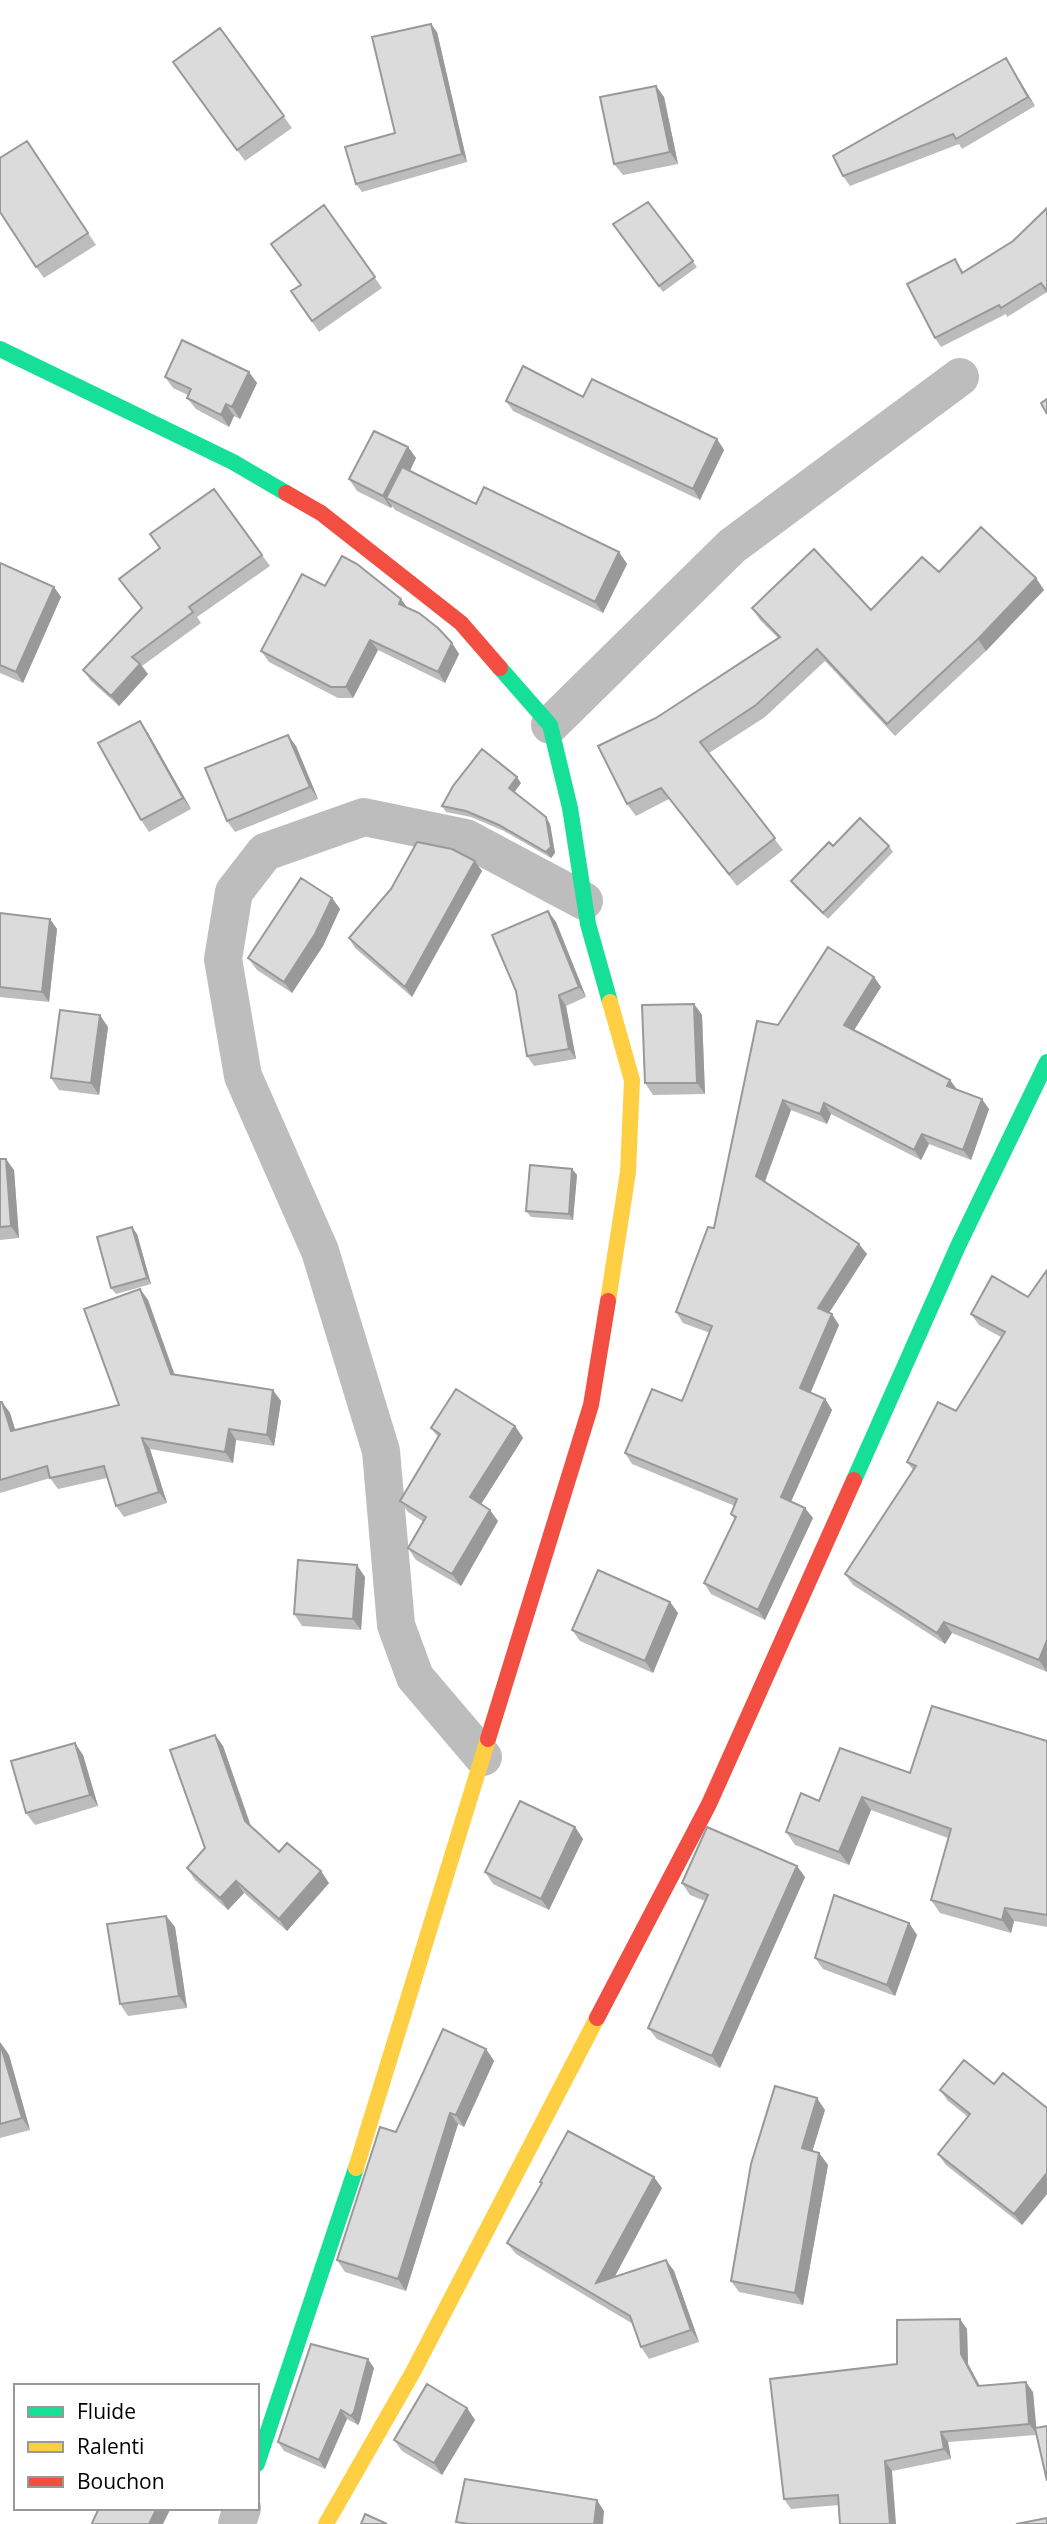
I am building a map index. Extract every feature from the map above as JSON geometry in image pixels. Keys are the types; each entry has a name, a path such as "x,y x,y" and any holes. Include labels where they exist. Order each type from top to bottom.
{"street":[{"path":"0,349 233,462 321,513 461,623 550,725 570,808 588,924 632,1080 628,1172 591,1405 342,2211 259,2458"},
{"path":"550,725 732,546 960,377"},
{"path":"483,1757 415,1677 396,1625 381,1451 320,1251 243,1076 223,959 234,892 265,852 364,817 466,838 584,901"},
{"path":"326,2524 413,2372 709,1804 958,1246 1047,1062"}],"building":[{"path":"431,24 462,154 356,184 345,147 395,133 372,37"},
{"path":"220,28 284,116 237,150 173,62"},
{"path":"1006,58 1028,97 956,139 953,134 843,176 833,156"},
{"path":"656,86 670,152 614,164 600,97"},
{"path":"27,141 88,233 36,267 0,212 0,158"},
{"path":"648,202 693,261 659,286 613,224"},
{"path":"324,205 375,277 312,321 291,291 301,285 271,244"},
{"path":"1047,208 1047,291 1041,283 1001,308 999,305 935,338 907,284 955,259 962,273 1013,241"},
{"path":"182,340 249,372 232,407 226,404 221,415 187,398 191,389 165,377"},
{"path":"523,366 583,397 592,379 717,439 693,489 506,401"},
{"path":"1047,399 1047,414 1041,403"},
{"path":"374,431 408,447 383,496 349,479"},
{"path":"402,467 476,504 484,487 619,552 595,602 386,498"},
{"path":"214,489 262,555 189,607 193,612 132,657 140,664 111,696 83,670 142,608 119,579 160,548 150,534"},
{"path":"981,527 1036,578 978,639 887,724 817,649 756,705 700,742 775,838 729,874 661,788 627,804 598,746 656,718 780,637 752,608 814,549 871,610 922,557 939,572"},
{"path":"342,556 357,564 401,599 399,604 419,613 438,628 452,643 438,672 370,640 346,687 331,687 261,651 302,574 325,586"},
{"path":"0,563 54,587 16,672 0,665"},
{"path":"140,721 183,798 141,820 98,743"},
{"path":"288,735 310,787 227,821 205,768"},
{"path":"482,749 517,777 509,788 546,817 551,847 546,852 499,825 466,811 442,806 453,786"},
{"path":"860,818 889,846 823,913 791,881 829,842 833,846"},
{"path":"417,842 452,849 475,861 405,987 349,938 391,889"},
{"path":"301,878 332,898 315,934 284,982 248,958"},
{"path":"548,911 579,987 559,995 569,1049 527,1056 516,991 492,935"},
{"path":"0,913 50,919 42,992 0,987"},
{"path":"828,947 874,977 844,1025 950,1080 947,1086 982,1099 963,1150 922,1134 914,1150 824,1103 820,1114 783,1100 756,1176 859,1244 818,1308 832,1314 800,1388 825,1399 781,1497 805,1508 758,1610 704,1583 736,1517 731,1514 737,1499 625,1453 652,1389 682,1401 712,1326 676,1312 708,1227 714,1228 757,1021 778,1025"},
{"path":"694,1004 697,1083 645,1083 642,1005"},
{"path":"60,1010 100,1015 91,1083 51,1078"},
{"path":"0,1159 6,1159 11,1226 0,1227"},
{"path":"530,1165 572,1169 569,1214 526,1211"},
{"path":"132,1227 147,1278 111,1288 97,1237"},
{"path":"1047,1270 1047,1640 1039,1660 944,1622 937,1633 845,1574 916,1466 907,1462 938,1402 956,1411 1005,1332 971,1314 992,1276 1028,1297"},
{"path":"140,1289 171,1374 273,1390 267,1435 229,1429 225,1452 142,1438 159,1492 116,1506 104,1466 50,1478 47,1466 0,1480 0,1402 11,1431 119,1405 84,1309"},
{"path":"456,1389 515,1426 470,1497 490,1510 452,1574 408,1548 426,1517 400,1501 440,1434 431,1428"},
{"path":"298,1560 357,1565 353,1619 294,1614"},
{"path":"598,1570 670,1602 645,1661 572,1630"},
{"path":"932,1706 1047,1741 1047,1915 1005,1908 1002,1920 931,1900 951,1829 862,1797 839,1852 786,1832 801,1793 819,1801 840,1748 910,1773"},
{"path":"215,1735 245,1821 279,1852 287,1843 321,1871 279,1919 236,1881 220,1898 187,1868 205,1848 170,1750"},
{"path":"75,1743 90,1795 26,1813 11,1761"},
{"path":"520,1801 575,1827 541,1899 485,1872"},
{"path":"707,1827 797,1866 712,2056 648,2028 708,1895 682,1883"},
{"path":"834,1895 909,1923 887,1985 815,1958"},
{"path":"166,1916 179,1996 120,2004 107,1924"},
{"path":"443,2029 486,2049 456,2115 450,2113 398,2279 337,2260 380,2127 396,2132"},
{"path":"0,2043 22,2118 0,2124"},
{"path":"964,2060 994,2084 1003,2073 1047,2108 1047,2173 1014,2214 938,2154 970,2114 940,2090"},
{"path":"775,2086 817,2098 802,2148 819,2153 795,2293 731,2281 751,2164"},
{"path":"568,2131 654,2177 596,2283 666,2260 691,2330 641,2347 630,2316 507,2243"},
{"path":"960,2319 961,2354 978,2386 1026,2382 1029,2424 941,2432 944,2449 885,2461 890,2524 840,2524 838,2495 784,2499 770,2379 897,2364 897,2320"},
{"path":"311,2344 368,2359 354,2412 351,2416 341,2410 319,2460 278,2442"},
{"path":"427,2384 467,2408 434,2463 394,2440"},
{"path":"1047,2426 1047,2481 1035,2428"},
{"path":"465,2479 597,2500 594,2524 456,2522"},
{"path":"98,2510 156,2510 149,2524 92,2523"},
{"path":"365,2514 387,2524 361,2524"},
{"path":"1047,2518 1047,2524 1016,2524"}],"traffic: fast":[{"path":"0,349 233,462 286,493"},
{"path":"500,668 550,725 570,808 588,924 610,1002"},
{"path":"854,1480 958,1246 1047,1062"},
{"path":"259,2458 356,2168"}],"traffic: slow":[{"path":"608,1301 628,1172 632,1080 610,1002"},
{"path":"356,2168 488,1739"},
{"path":"326,2524 413,2372 597,2018"}],"traffic: jam":[{"path":"286,493 321,513 461,623 500,668"},
{"path":"488,1739 591,1405 608,1301"},
{"path":"597,2018 709,1804 854,1480"}]}
